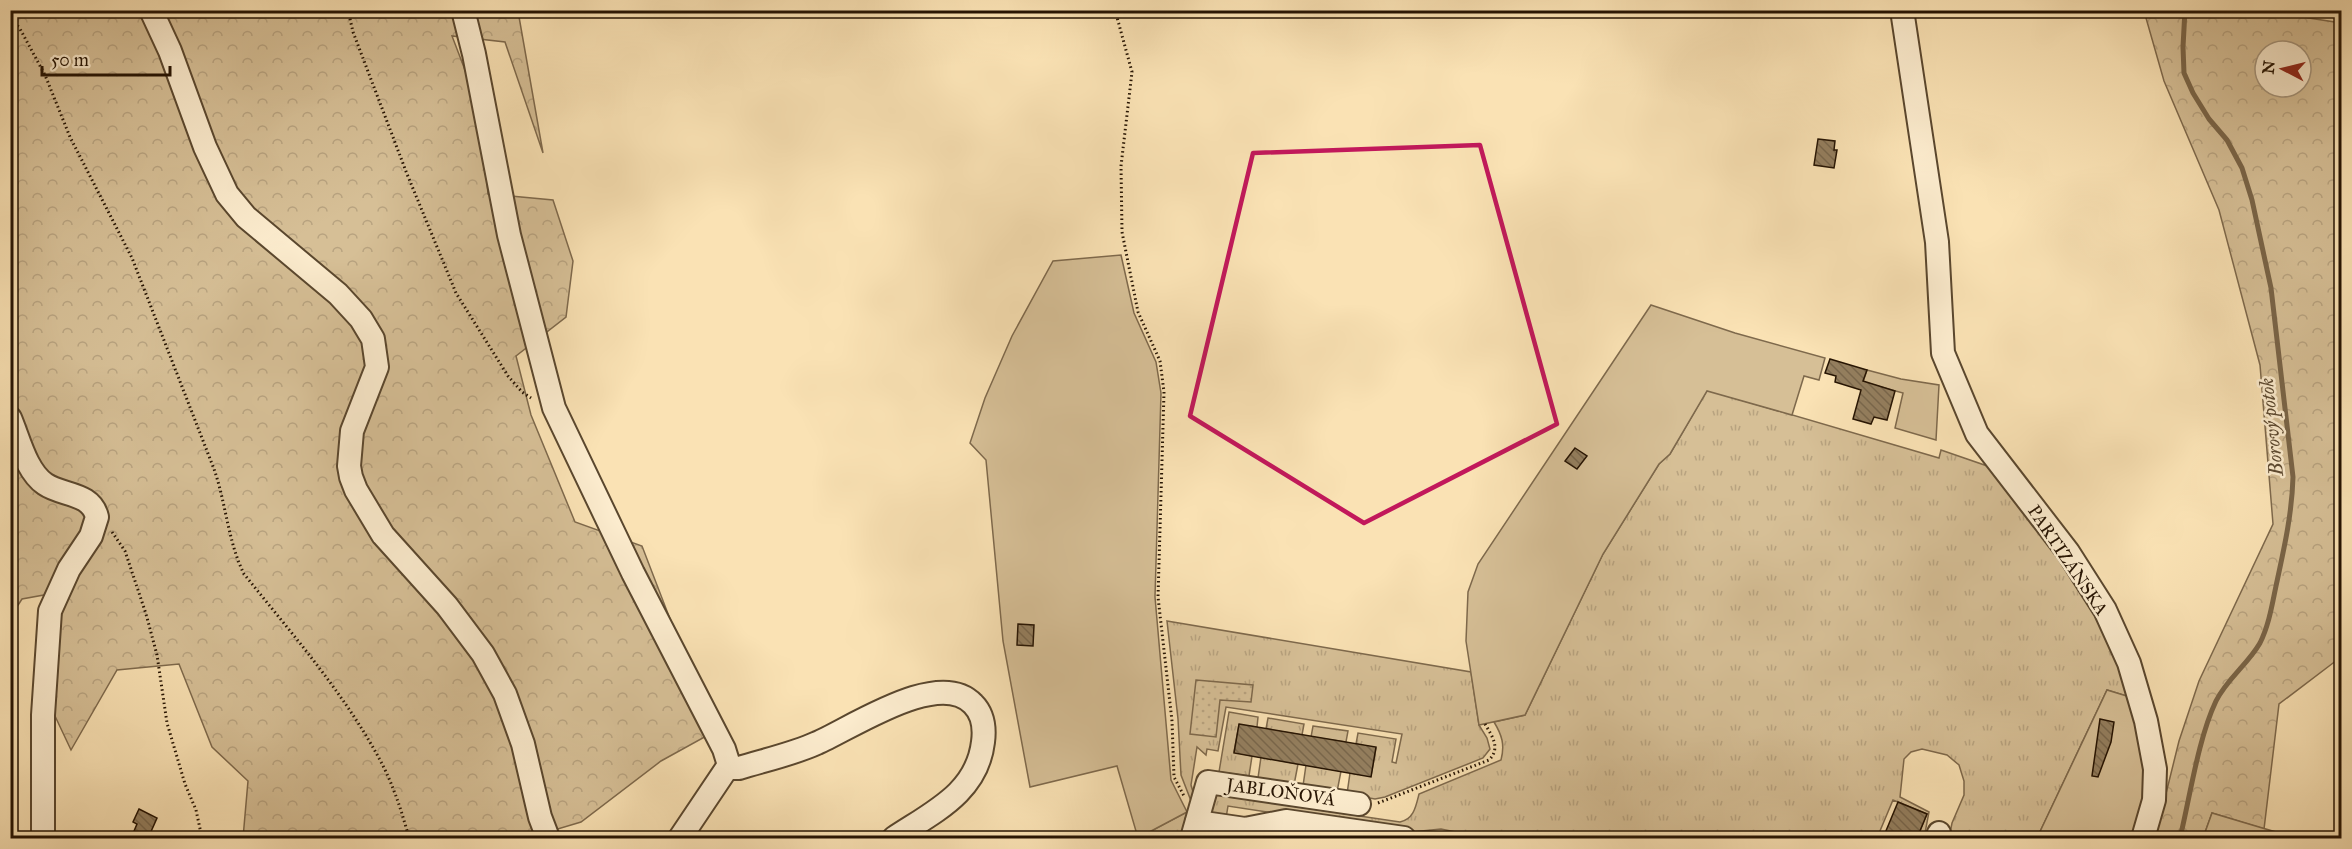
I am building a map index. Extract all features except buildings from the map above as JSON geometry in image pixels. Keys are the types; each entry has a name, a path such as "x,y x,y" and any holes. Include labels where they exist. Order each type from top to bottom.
{"street":[{"path":"151,10 173,59 205,147 227,194 246,217 338,294 361,319 373,339 377,367 352,431 349,466 351,477 356,490 383,535 447,606 483,654 505,694 523,744 540,817 548,838"},
{"path":"463,10 474,54 507,224 554,408 637,582 715,729 729,765 739,768 815,745 887,707 926,695 943,692 968,699 981,714 984,732 980,757 970,781 956,796 894,838"},
{"name":"PARTIZÁNSKA","path":"1902,10 1937,242 1943,353 1977,434 2068,552 2105,610 2129,663 2146,721 2155,769 2154,800 2143,838"},
{"path":"10,418 37,478 52,488 83,499 96,510 96,524 91,536 69,569 50,611 44,705 43,838"},
{"path":"680,838 729,765"},
{"name":"JABLOŇOVÁ","path":"1359,804 1208,782 1194,830 1245,830 1286,820 1404,838"}],"path":[{"path":"348,10 353,32 407,174 428,220 456,293 508,376 522,392 538,403 554,408"},
{"path":"1115,10 1132,72 1121,166 1122,232 1138,312 1160,361 1164,392 1158,597 1173,721 1174,777 1194,830"},
{"path":"10,21 19,27 45,75 70,137 132,258 214,469 223,495 238,561 244,574 324,675 365,735 394,791 409,838"},
{"path":"96,524 105,526 117,537 125,550 135,577 157,655 167,723 185,784 196,810 202,838"},
{"path":"1359,804 1372,805 1489,760 1493,757 1496,747 1485,724"}],"highlighted area":[{"path":"1480,145 1557,424 1364,523 1190,416 1253,153"}],"green space":[{"path":"11,11 518,11 543,153 505,42 452,36 481,112 488,194 553,200 573,261 566,317 516,356 531,415 575,522 642,546 685,658 721,728 661,761 581,822 544,833 542,838 243,838 248,781 212,747 179,664 117,670 71,750 46,697 66,591 22,599 11,616"},
{"path":"2144,11 2264,11 2341,23 2341,657 2279,704 2264,829 2212,813 2203,838 2155,838 2179,741 2199,681 2273,524 2260,365 2219,210 2164,81"},
{"path":"1121,255 1134,313 1156,362 1161,393 1155,597 1171,780 1187,812 1138,838 1117,766 1030,787 1003,641 986,460 970,443 985,398 1012,336 1053,261"},
{"path":"1651,305 1735,333 1825,358 1819,380 1804,376 1792,415 1707,391 1670,454 1659,464 1603,554 1525,715 1479,725 1466,641 1468,592 1478,564"},
{"path":"1867,370 1901,379 1939,385 1936,440 1895,428 1903,393 1863,382"},
{"path":"1707,390 1939,458 1941,450 1993,468 2098,614 2130,697 2107,690 2037,838 1949,838 1952,823 1964,795 1964,781 1959,765 1947,755 1922,749 1911,752 1904,759 1900,797 1929,812 1925,833 1920,831 1927,814 1893,800 1877,838 1465,838 1466,834 1441,829 1402,833 1228,806 1226,818 1210,813 1212,794 1400,822 1411,815 1419,794 1501,760 1502,740 1494,722 1525,715 1603,554 1659,464 1670,454"},
{"path":"1167,621 1471,672 1479,725 1487,738 1490,749 1483,758 1375,799 1347,794 1350,773 1371,776 1376,748 1356,744 1358,733 1396,739 1392,762 1396,763 1402,734 1226,707 1218,751 1207,749 1206,755 1197,747 1191,785 1195,798 1193,806 1181,775 1178,719"},
{"path":"1196,680 1253,685 1251,702 1220,700 1216,737 1190,734"},
{"path":"2107,690 2130,697 2146,774 2143,809 2133,838 2037,838"},
{"path":"1229,712 1258,717 1257,727 1239,725 1234,752 1252,756 1249,776 1219,772"},
{"path":"1268,718 1304,724 1302,735 1266,729"},
{"path":"1313,726 1348,731 1346,742 1311,737"},
{"path":"1261,757 1298,764 1294,785 1258,778"},
{"path":"1306,765 1341,771 1337,792 1303,786"},
{"path":"1187,812 1188,822 1184,838 1138,838"},
{"path":"2212,813 2296,838 2203,838"}],"waterway":[{"name":"Borový potok","path":"2180,838 2199,750 2216,701 2260,643 2268,622 2287,532 2293,477 2271,288 2252,200 2242,168 2227,140 2209,119 2193,93 2184,73 2185,10"}]}
